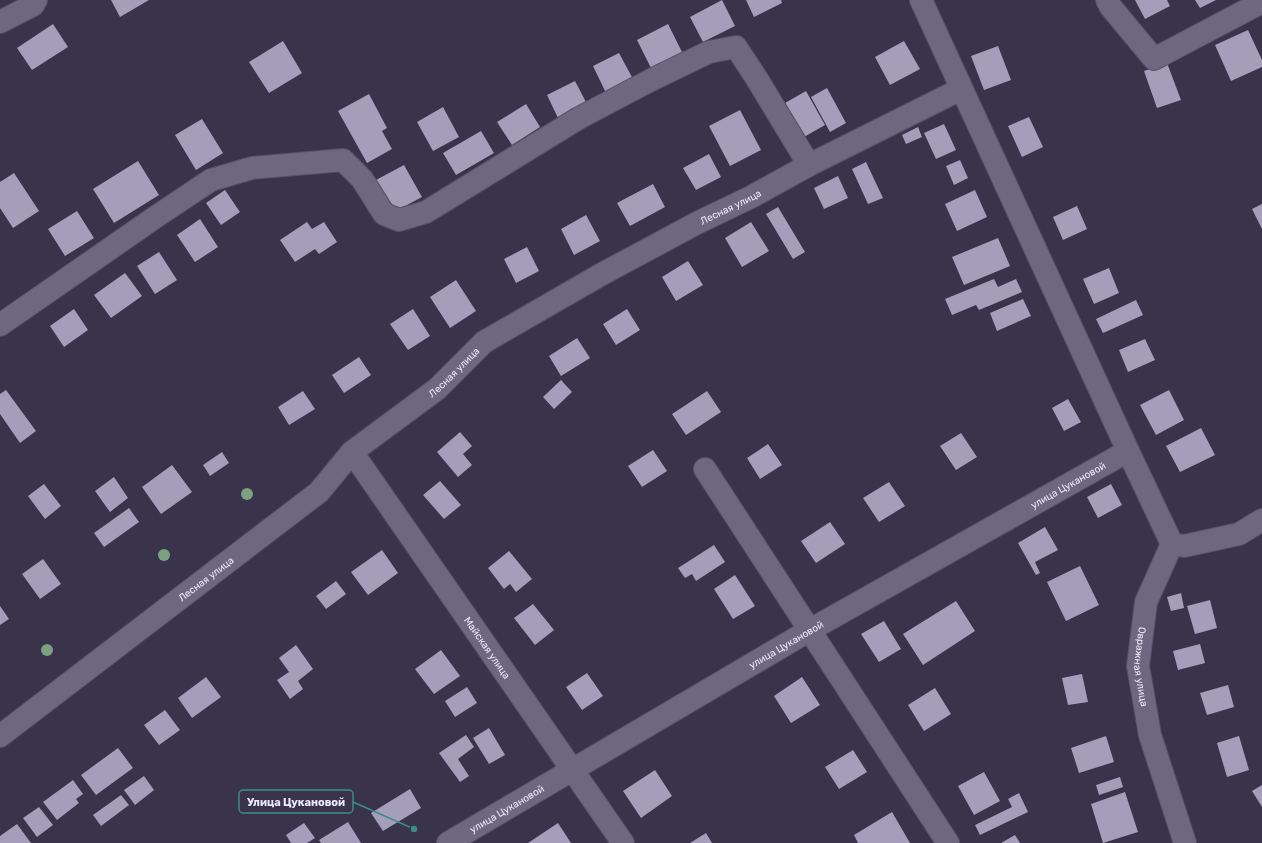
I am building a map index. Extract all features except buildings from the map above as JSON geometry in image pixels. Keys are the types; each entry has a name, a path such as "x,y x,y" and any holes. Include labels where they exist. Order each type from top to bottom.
{"street":[{"path":"0,22 33,5 36,0"},
{"path":"921,0 1128,452 1172,544 1184,546 1238,534 1262,520"},
{"path":"1107,0 1110,6 1154,59 1262,2"},
{"path":"0,325 211,180 252,168 343,160 362,179 384,214 399,220 426,212 579,118 651,80 709,52 736,47 809,165"},
{"name":"Лесная улица","path":"0,736 319,492 352,452 437,388 484,342 602,274 697,223 751,197 809,165 962,89"},
{"name":"Майская улица","path":"352,452 622,843"},
{"name":"улица Цукановой","path":"448,843 810,630 1128,452"},
{"path":"705,469 948,843"},
{"name":"Овражная улица","path":"1172,544 1146,602 1138,666 1150,735 1185,843"}],"place":[{"name":"Улица Цукановой","path":"414,829"}]}
